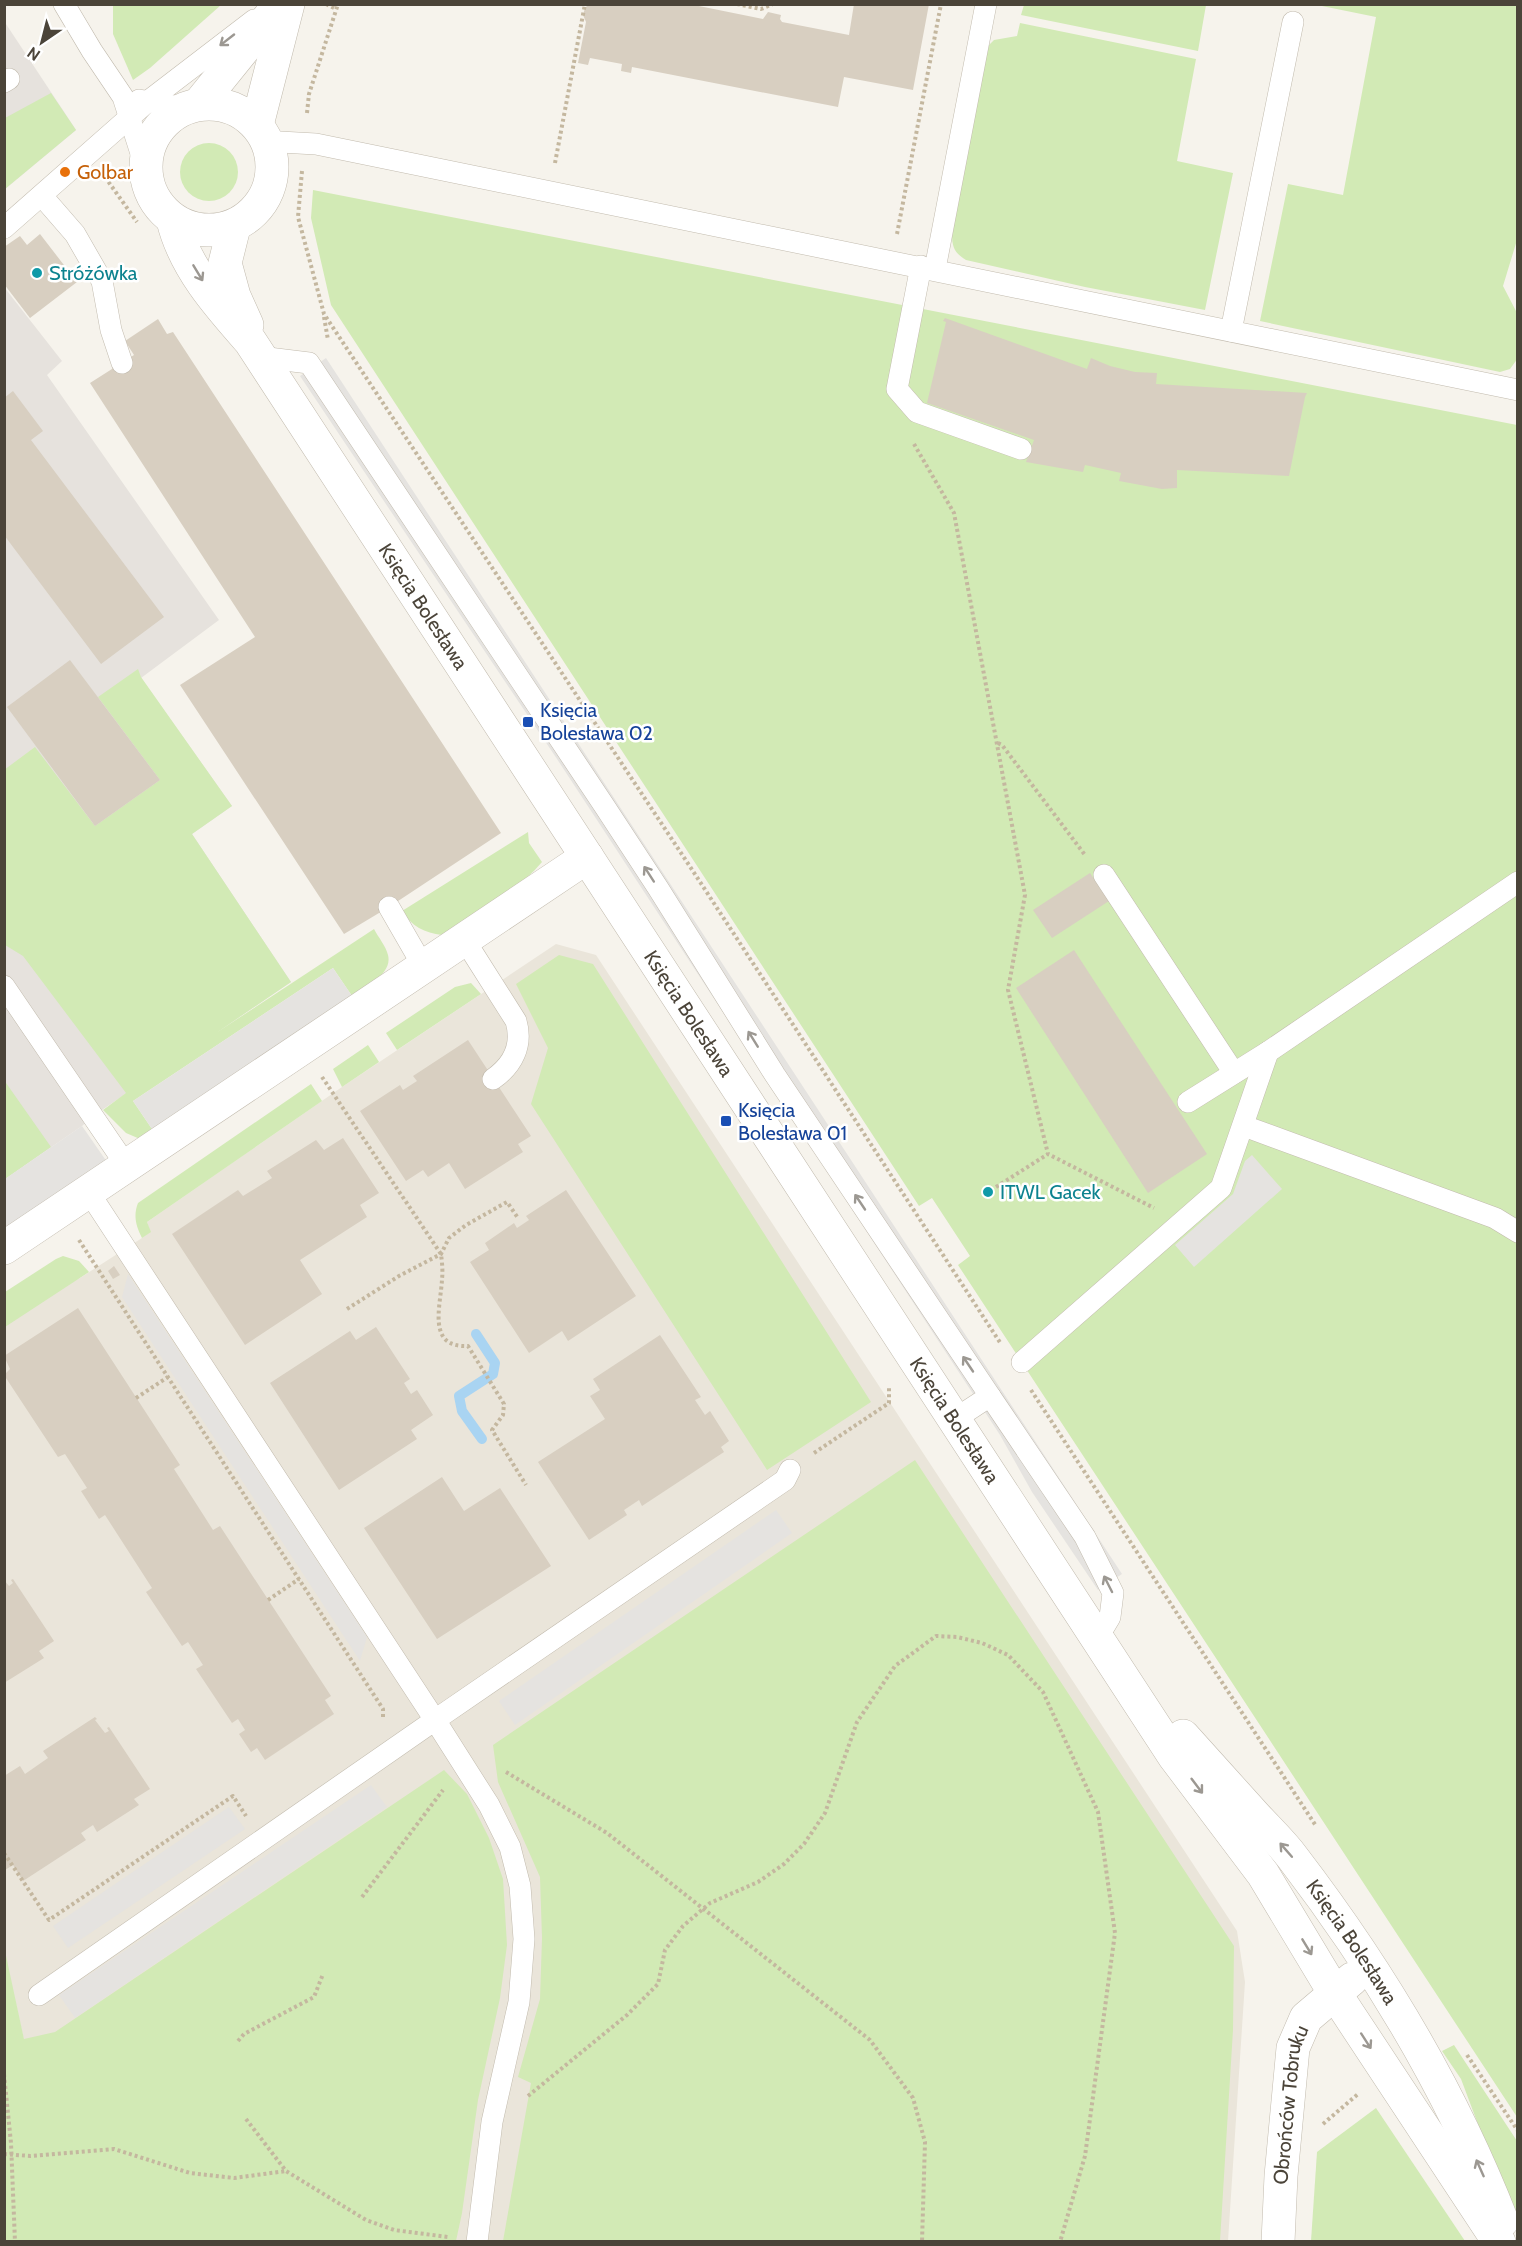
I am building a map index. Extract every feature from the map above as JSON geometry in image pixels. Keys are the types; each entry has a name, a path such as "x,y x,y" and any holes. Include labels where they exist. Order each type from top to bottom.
{"street":[{"path":"193,106 220,104 230,107 249,117 263,134 273,168 268,193 254,213 234,227 213,231 193,229 174,220 158,206 148,187 145,166 151,142 164,122 193,106 280,4"},
{"path":"263,134 288,4"},
{"name":"Księcia Bolesława","path":"174,220 178,240 212,297 255,349 1174,1756 1263,1874 1334,1992 1499,2241"},
{"name":"Księcia Bolesława","path":"234,227 225,262 234,296 255,349"},
{"path":"4,1248 96,1203 126,1164 587,857"},
{"name":"Księcia Bolesława","path":"1129,1686 1166,1717 1292,1856 1370,1966 1422,2052 1453,2109 1510,2241"},
{"name":"Obrońców Tobruku","path":"1278,2241 1281,2176 1293,2048 1306,2018 1334,1992 1370,1966"}],"lane":[{"path":"64,4 123,97 145,166"},
{"path":"4,228 147,102 273,4"},
{"path":"986,4 928,268 897,388 917,412 1021,449"},
{"path":"1231,330 1293,22"},
{"path":"123,97 147,102 193,106"},
{"path":"263,134 550,190 1518,390"},
{"path":"42,196 75,234 102,281 111,330 122,363"},
{"path":"255,349 309,363 623,834 775,1075 1084,1537 1113,1593 1110,1617 1098,1637"},
{"path":"1104,875 1234,1073"},
{"path":"1188,1102 1268,1052 1518,882"},
{"path":"389,907 423,966"},
{"path":"464,939 516,1022 518,1030 517,1048 511,1062 505,1071 493,1079"},
{"path":"4,986 126,1164"},
{"path":"1013,1356 1182,1222 1221,1188 1268,1052"},
{"path":"1244,1126 1496,1218 1518,1232"},
{"path":"96,1203 435,1720 489,1805 510,1847 520,1886 524,1939 519,2002 492,2122 477,2241"},
{"path":"956,1419 990,1396"},
{"path":"39,1995 784,1480 790,1470"}],"path":[{"path":"326,4 337,7 309,94 298,217 324,314 1013,1356"},
{"path":"550,190 585,4"},
{"path":"737,4 761,9 773,4"},
{"path":"892,261 941,4"},
{"path":"909,436 954,513 1025,895 1008,990 1048,1154 1182,1222"},
{"path":"997,743 1002,745 1093,864 1104,875"},
{"path":"303,1046 332,1094 441,1254"},
{"path":"996,1187 1048,1154"},
{"path":"518,1218 507,1202 449,1238 441,1254 442,1276 438,1326 441,1335 448,1342 458,1346 468,1346 504,1404 503,1415 492,1430 526,1485"},
{"path":"96,1203 75,1235 383,1708 383,1726"},
{"path":"347,1309 399,1276 441,1254"},
{"path":"136,1398 168,1377"},
{"path":"1029,1387 1320,1831"},
{"path":"790,1470 889,1402"},
{"path":"268,1600 299,1579"},
{"path":"499,2089 529,2096 627,2015 658,1984 665,1950 683,1926 710,1902 758,1882 784,1864 804,1844 825,1814 857,1722 895,1666 936,1636 957,1637 982,1643 1008,1655 1043,1692 1098,1812 1115,1933 1085,2156 1060,2241"},
{"path":"500,1769 607,1833 870,2040 913,2098 925,2142 922,2241"},
{"path":"362,1897 446,1785"},
{"path":"4,1853 49,1920 233,1796 247,1817"},
{"path":"238,2041 244,2034 314,1997 323,1974"},
{"path":"1466,2052 1518,2131"},
{"path":"4,2074 15,2241"},
{"path":"1315,2132 1365,2087 1389,2076"},
{"path":"246,2119 286,2171 366,2220 394,2230 477,2241"},
{"path":"4,2154 11,2156 114,2149 190,2173 234,2178 286,2171"}],"shaded area":[{"path":"4,21 76,130 5,189 4,189"},
{"path":"4,287 62,361 47,375 219,620 141,678 232,806 192,834 291,982 93,1116 5,1179"},
{"path":"326,358 1122,1574 1098,1590 1032,1492 1000,1435 557,759 300,376"},
{"path":"556,944 596,955 1237,1931 1245,1982 1228,2241 30,2241 24,2040 4,1951 4,1315 80,1278 142,1238 150,1232 147,1222 342,1087"},
{"path":"333,968 352,996 152,1129 133,1101"},
{"path":"82,1126 107,1162 5,1232 5,1179"},
{"path":"1252,1155 1282,1189 1194,1267 1175,1245 1233,1194 1245,1161"},
{"path":"128,1274 367,1637 360,1661 122,1297"},
{"path":"776,1510 792,1533 515,1725 499,1701"},
{"path":"371,1785 387,1807 75,2018 59,1995"},
{"path":"229,1807 245,1829 68,1948 53,1926"}],"green space":[{"path":"113,4 221,5 150,68 133,80 113,34"},
{"path":"1024,4 1206,5 1198,51 1021,15"},
{"path":"1317,5 1517,5 1517,240 1503,286 1517,313 1518,358 1510,369 1500,372 1260,321 1288,184 1343,195 1376,17"},
{"path":"1020,23 1196,59 1177,161 1233,173 1205,310 1085,287 966,260 955,250 952,234 987,47 994,40 1017,36"},
{"path":"51,93 76,130 5,189 5,118"},
{"path":"203,143 215,143 230,151 238,166 238,178 230,193 215,201 203,201 188,193 180,178 180,166 188,151"},
{"path":"313,190 1517,425 1517,2117 958,1265 970,1256 932,1198 919,1206 331,305 311,218"},
{"path":"138,669 141,677 232,806 192,834 291,982 216,1033 374,929 388,955 388,962 382,974 352,996 333,968 133,1101 152,1129 140,1139 126,1133 103,1110 126,1093 23,956 5,945 4,770 35,747 95,826 160,780 98,697"},
{"path":"528,832 529,843 542,862 508,893 482,910 442,935 419,928 402,911"},
{"path":"559,955 593,964 871,1402 767,1470 531,1104 548,1048 516,984"},
{"path":"471,983 481,994 397,1050 386,1033 455,987"},
{"path":"368,1045 379,1062 342,1087 333,1069"},
{"path":"4,1080 51,1147 5,1179 4,1179"},
{"path":"311,1084 322,1101 147,1222 151,1232 142,1238 136,1221 138,1203"},
{"path":"63,1256 79,1261 89,1272 5,1327 5,1292"},
{"path":"915,1460 1234,1946 1233,2030 1220,2241 503,2241 531,2083 518,2077 540,1999 542,1938 540,1877 498,1782 493,1745"},
{"path":"444,1770 467,1794 489,1838 503,1879 507,1945 500,1998 478,2100 456,2241 5,2241 5,1951 24,2039 55,2032"},
{"path":"1454,2045 1517,2141 1517,2228 1461,2079 1442,2051"},
{"path":"1376,2108 1465,2241 1311,2241 1317,2152"}],"building":[{"path":"589,4 689,4 763,19 768,12 781,15 782,22 849,35 854,4 929,4 913,90 844,77 838,107 632,67 631,73 621,71 622,64 590,58 588,65 578,63 586,22 583,15"},
{"name":"Stróżówka","path":"40,234 77,282 30,318 4,284 4,263 6,261 4,247 20,236 27,245"},
{"path":"945,318 1087,369 1091,358 1110,366 1135,372 1157,373 1156,384 1307,393 1289,476 1177,470 1177,488 1162,489 1119,481 1121,473 1085,465 1083,472 1026,462 1034,440 927,403 946,322 943,321"},
{"path":"158,319 167,334 173,332 501,833 344,934 180,685 255,637 90,383 134,355 125,341"},
{"path":"13,391 43,431 31,440 164,617 101,664 4,535 4,398"},
{"path":"70,660 160,780 95,826 7,707"},
{"path":"1090,873 1109,901 1052,938 1033,910"},
{"path":"1074,950 1207,1154 1148,1193 1016,988"},
{"path":"468,1040 531,1136 518,1144 523,1152 465,1189 449,1163 428,1177 423,1170 406,1181 360,1111 400,1085 403,1090 417,1081 413,1076"},
{"path":"343,1138 379,1193 360,1205 367,1217 300,1260 322,1294 245,1345 172,1234 238,1190 243,1196 272,1178 267,1171 316,1140 324,1150"},
{"path":"566,1190 636,1296 568,1341 562,1331 529,1353 470,1262 489,1250 485,1243 514,1223 517,1228 529,1220 526,1216"},
{"path":"114,1266 120,1275 113,1279 108,1271"},
{"path":"78,1308 180,1465 174,1469 213,1530 220,1526 331,1696 325,1700 334,1714 265,1760 257,1748 251,1752 239,1734 245,1730 238,1719 232,1723 196,1669 203,1665 188,1642 182,1646 146,1592 152,1588 105,1515 99,1519 81,1491 87,1488 65,1454 58,1457 4,1375 10,1369 4,1356"},
{"path":"376,1327 410,1379 404,1383 411,1394 417,1390 433,1415 411,1430 417,1439 339,1490 270,1383 350,1331 356,1340"},
{"path":"660,1335 701,1397 695,1400 705,1415 710,1411 729,1441 721,1447 724,1452 642,1506 639,1500 624,1510 627,1515 589,1540 538,1462 605,1419 590,1396 600,1390 593,1379"},
{"path":"442,1477 464,1511 500,1488 551,1566 437,1639 364,1528"},
{"path":"13,1579 54,1641 39,1651 44,1658 4,1683 4,1580 9,1586 13,1583 11,1580"},
{"path":"95,1717 105,1733 109,1731 107,1728 109,1727 150,1789 134,1799 139,1805 97,1832 93,1825 81,1833 86,1840 23,1881 13,1865 4,1869 4,1776 20,1766 25,1774 48,1758 43,1751"}],"waterway":[{"path":"476,1334 495,1363 493,1374 459,1396 462,1411 482,1439"}],"place":[{"name":"Golbar","path":"65,172"},
{"name":"Stróżówka","path":"37,273"},
{"name":"Księcia Bolesława 02","path":"528,722"},
{"name":"Księcia Bolesława 01","path":"726,1121"},
{"name":"ITWL Gacek","path":"988,1192"}]}
